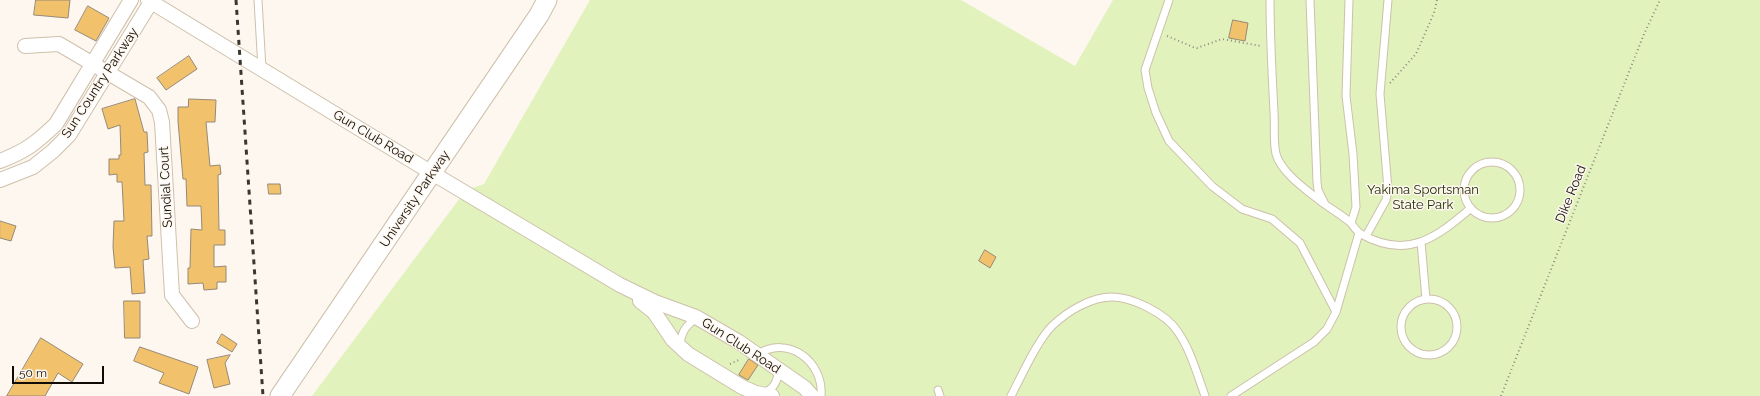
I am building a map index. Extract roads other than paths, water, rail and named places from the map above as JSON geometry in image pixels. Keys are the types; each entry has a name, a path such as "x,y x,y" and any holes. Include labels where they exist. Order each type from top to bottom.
{"main road":[{"name":"University Parkway","path":"280,396 539,15 547,0"}],"street":[{"name":"Sun Country Parkway","path":"0,160 23,152 41,139 56,124 131,0"},
{"name":"Sun Country Parkway","path":"0,180 33,167 54,151 69,135 149,1"},
{"name":"Gun Club Road","path":"149,1 620,285 655,302 697,318 752,351 805,388 812,396"},
{"name":"Sundial Court","path":"26,46 59,44 149,97 159,110 162,122 172,295 192,321"},
{"name":"Gun Club Road","path":"620,285 654,312 673,340 688,354 742,387 767,395"}],"lane":[{"path":"258,0 262,69"},
{"path":"1169,0 1145,70 1148,88 1156,112 1170,141 1212,186 1242,209 1272,219 1300,243 1336,312"},
{"path":"1270,0 1270,48 1276,155 1288,173 1325,204 1351,223 1363,235 1378,242 1396,246 1421,242 1447,229 1471,208"},
{"path":"1310,0 1317,182 1318,190 1325,204"},
{"path":"1349,0 1346,96 1353,154 1356,207 1351,223"},
{"path":"1231,396 1314,342 1327,329 1336,312 1363,235 1386,200 1388,189 1380,94 1388,0"},
{"path":"1495,162 1505,165 1514,172 1519,182 1520,192 1517,203 1510,211 1501,216 1490,218 1471,208 1466,198 1464,187 1474,168 1484,163 1495,162"},
{"path":"1421,242 1426,299"},
{"path":"1011,396 1041,341 1052,326 1072,311 1088,302 1112,297 1135,302 1159,313 1177,330 1187,346 1205,396"},
{"path":"1431,298 1442,301 1451,309 1456,319 1457,330 1454,341 1447,349 1437,354 1426,355 1415,352 1406,345 1401,335 1400,324 1403,313 1410,304 1420,299 1426,299 1431,298"},
{"path":"680,346 683,331 687,325 697,318"},
{"path":"752,351 763,351 775,347 786,347 800,354 810,362 816,370 821,382 821,396"},
{"path":"767,395 776,383 779,370"}],"railway":[{"path":"236,0 263,396"}],"park label":[{"name":"Yakima Sportsman State Park","path":"1423,198"}]}
